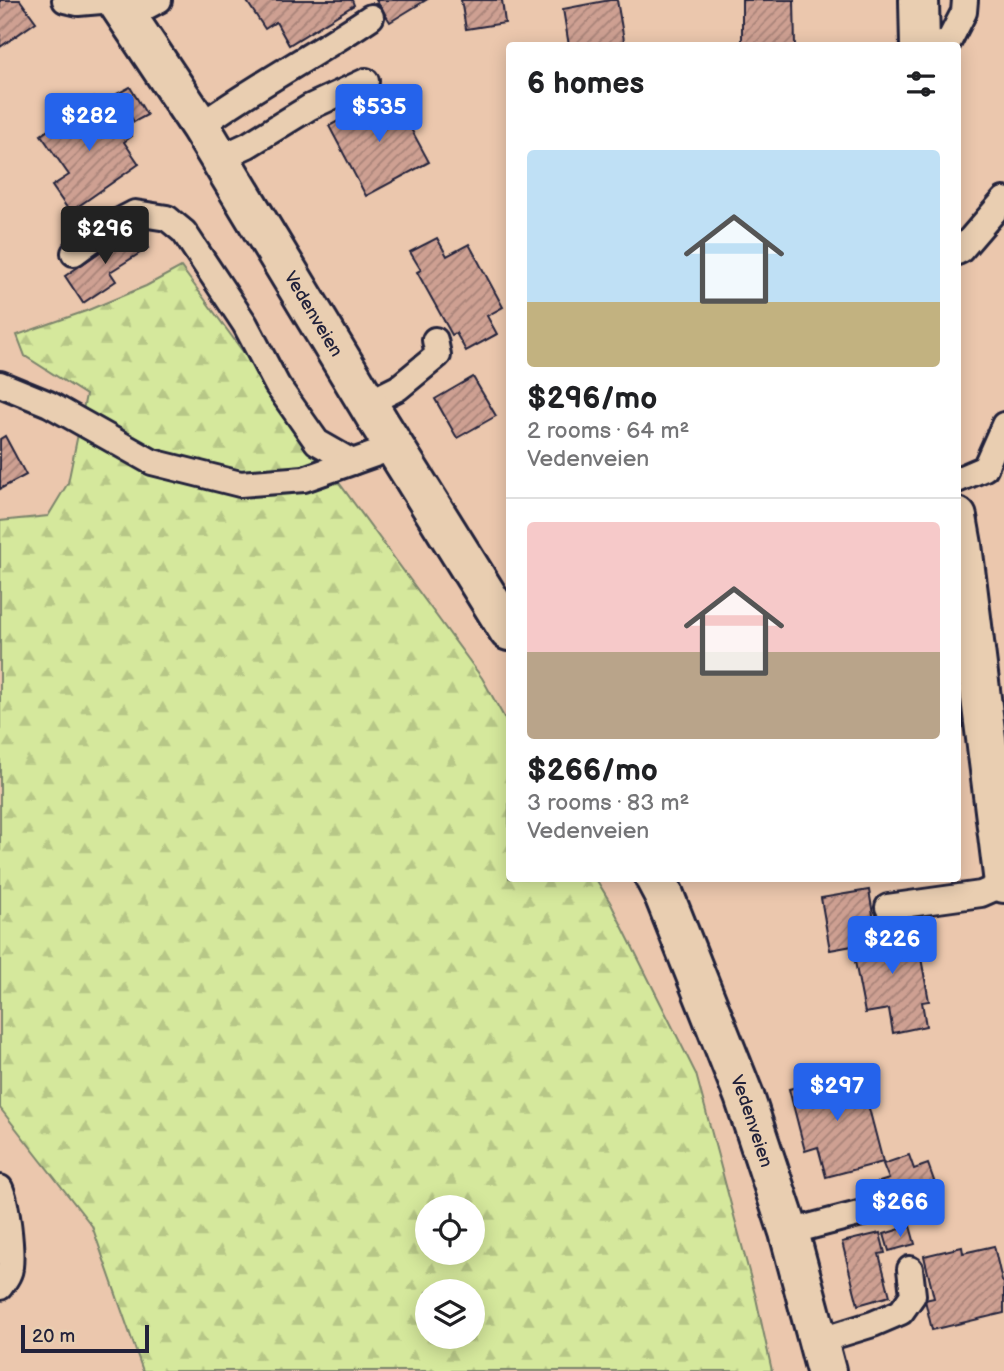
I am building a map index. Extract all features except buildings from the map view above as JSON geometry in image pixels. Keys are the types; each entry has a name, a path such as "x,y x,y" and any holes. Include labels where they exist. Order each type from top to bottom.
{"main road":[{"path":"919,0 920,42"},
{"name":"Vedenveien","path":"129,4 219,158 506,626"},
{"path":"961,539 995,744 1004,884"},
{"name":"Vedenveien","path":"657,882 739,1084 789,1231 822,1356"}],"lane":[{"path":"65,0 78,3 129,4"},
{"path":"946,42 964,12 965,0"},
{"path":"200,126 371,17"},
{"path":"219,158 248,145 310,107 366,81"},
{"path":"961,250 1004,200"},
{"path":"74,253 112,225 135,213 167,218 184,232 230,300 277,385 317,442 352,462"},
{"path":"368,403 398,387 439,355 435,340"},
{"path":"0,384 49,404 152,462 240,484 304,479 395,447"},
{"path":"961,478 985,468 1004,425"},
{"path":"888,908 981,894 1004,884"},
{"path":"0,1188 8,1220 10,1269 0,1287"},
{"path":"789,1231 866,1212"},
{"path":"822,1356 873,1324 901,1312 913,1295 910,1269"}],"green space":[{"path":"181,267 482,678 506,721 506,882 598,882 610,902 696,1074 756,1298 772,1371 143,1371 92,1226 0,1108 0,521 48,516 68,483 86,395 25,356 17,335 86,311 146,286"}]}
